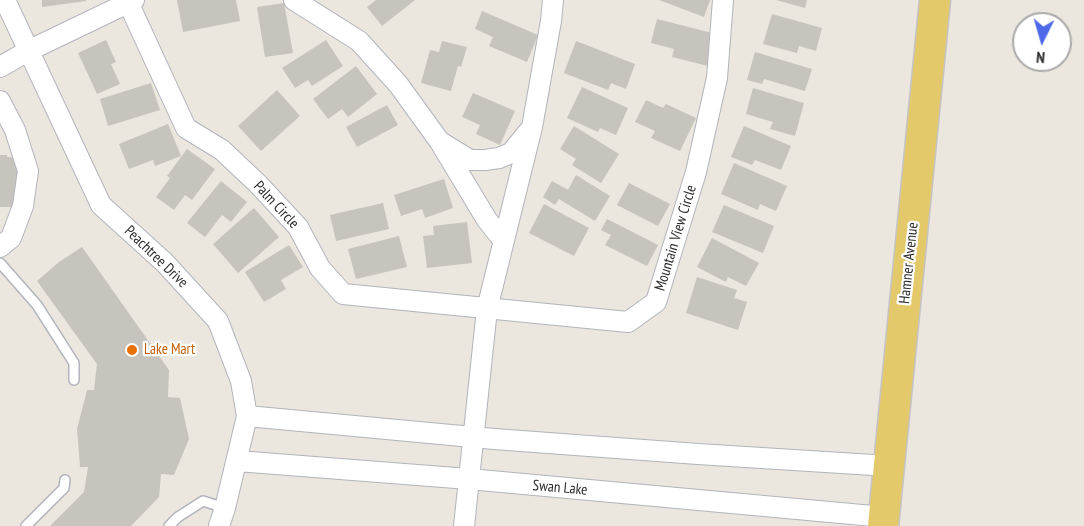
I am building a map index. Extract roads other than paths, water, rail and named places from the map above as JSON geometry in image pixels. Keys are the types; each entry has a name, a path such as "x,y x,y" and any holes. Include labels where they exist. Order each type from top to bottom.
{"main road":[{"name":"Hamner Avenue","path":"884,521 935,0"}],"street":[{"name":"Peachtree Drive","path":"5,0 101,204 165,263 218,321 241,381 247,417 222,517"},
{"path":"294,0 359,41 398,84 440,142 487,220 503,240"},
{"path":"464,526 486,309 532,127 553,0"},
{"name":"Mountain View Circle","path":"486,309 628,322 656,302 698,162 717,78 723,0"},
{"path":"0,67 130,1"},
{"name":"Palm Circle","path":"130,1 186,129 222,150 260,185 298,226 320,268 343,294 486,309"},
{"path":"0,101 15,130 28,171 23,206 11,238 0,247"},
{"path":"440,142 470,159 499,158 511,153 532,127"},
{"path":"247,417 686,453 889,466"},
{"name":"Swan Lake","path":"237,461 469,479 884,521"}],"lane":[{"path":"0,263 37,304 74,363 74,380"},
{"path":"26,526 64,488 65,480"},
{"path":"169,526 203,501 222,517"}],"place":[{"name":"Lake Mart","path":"132,350"}]}
